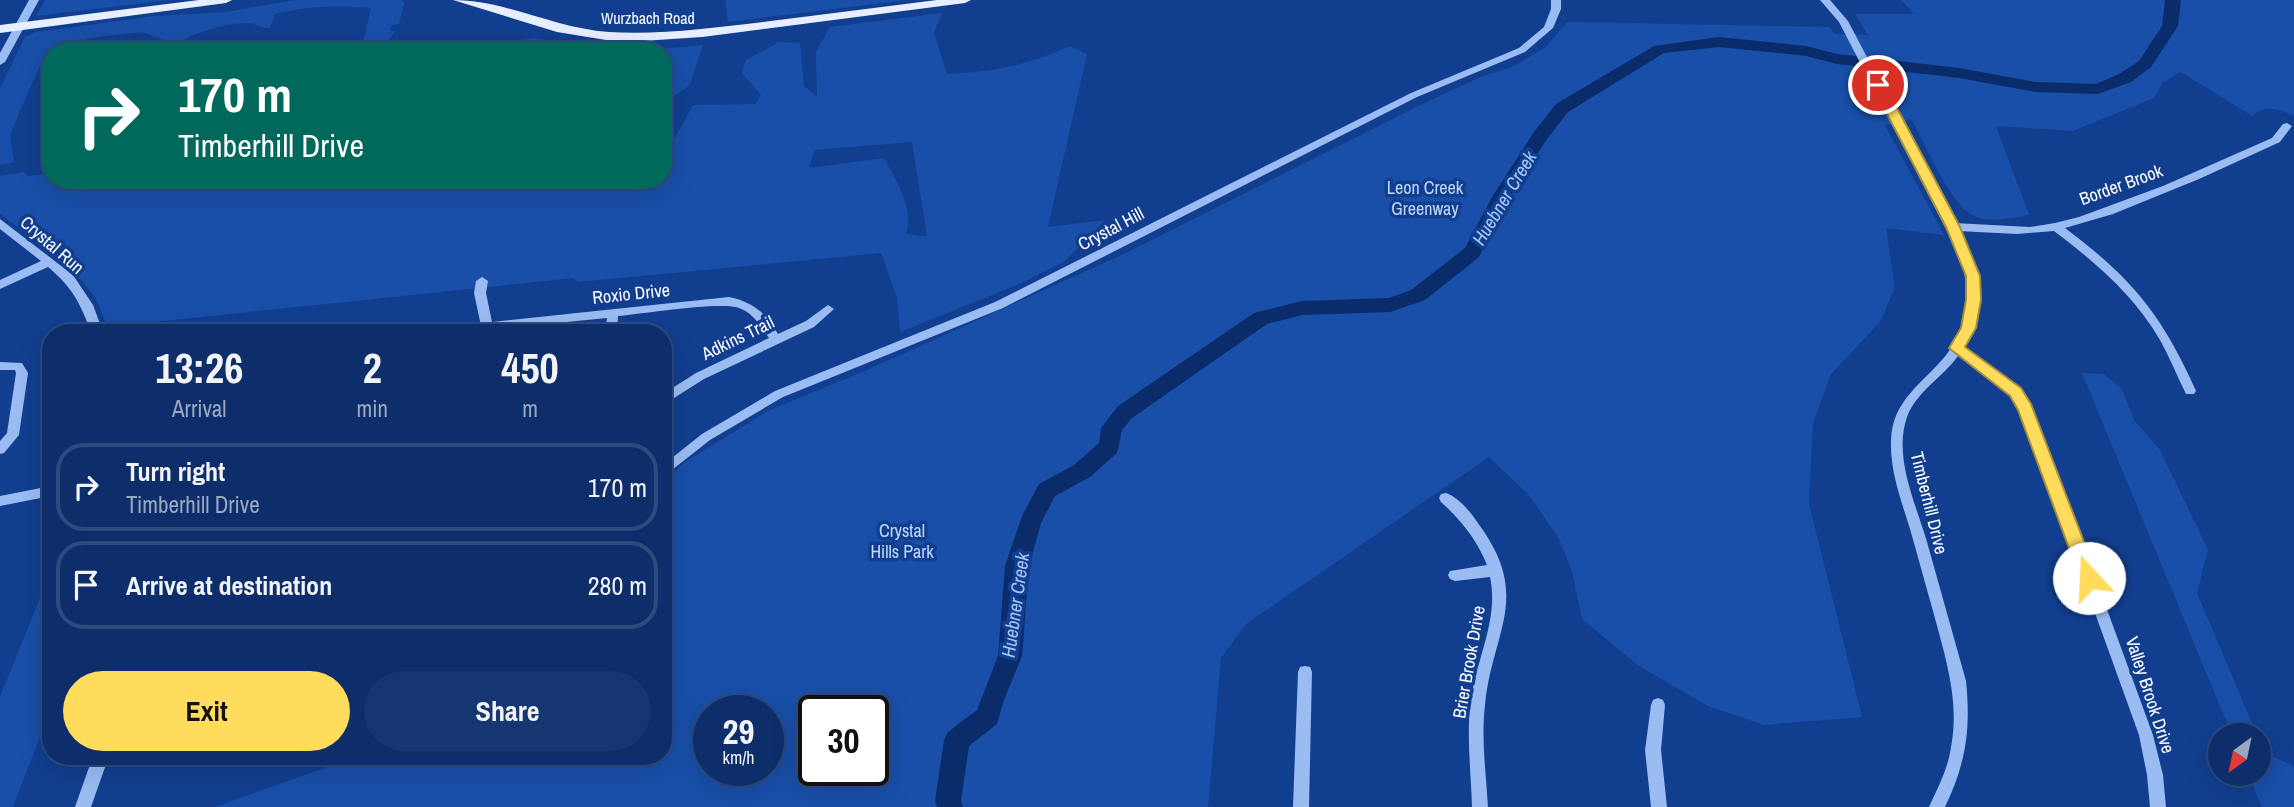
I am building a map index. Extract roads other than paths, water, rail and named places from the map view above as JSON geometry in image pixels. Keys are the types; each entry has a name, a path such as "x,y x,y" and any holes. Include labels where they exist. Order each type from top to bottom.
{"main road":[{"path":"0,29 226,0"},
{"name":"Wurzbach Road","path":"459,0 556,28 606,36 642,37 702,33 965,0"}],"street":[{"path":"0,62 34,0"},
{"name":"Crystal Hill","path":"672,464 706,437 779,394 999,304 1413,95 1522,50 1548,28 1556,9 1556,0"},
{"name":"Timberhill Drive","path":"1825,0 1843,20 1914,152 1953,227 1973,276 1974,300 1968,328 1956,348 1909,400 1902,413 1897,444 1902,480 1959,681 1962,707 1961,746 1947,788 1937,807"},
{"name":"Border Brook","path":"1953,227 2010,230 2056,227 2159,191 2280,137 2287,126"},
{"name":"Crystal Run","path":"0,223 69,278 87,305 94,324"},
{"path":"2056,227 2113,271 2140,299 2178,362 2190,391"},
{"path":"0,285 49,262"},
{"path":"482,281 480,293 486,324"},
{"name":"Roxio Drive","path":"514,324 729,301 741,303 761,315 775,339"},
{"name":"Adkins Trail","path":"672,394 700,376 810,324 828,309"},
{"path":"612,324 613,313"},
{"name":"Valley Brook Drive","path":"1956,348 2015,392 2032,421 2146,735 2155,775 2158,807"},
{"path":"0,366 18,366 22,373 13,435 4,446"},
{"path":"0,502 42,493"},
{"name":"Brier Brook Drive","path":"1446,498 1478,532 1496,570 1499,610 1477,709 1480,807"},
{"path":"1455,575 1496,570"},
{"path":"1301,807 1305,672"},
{"path":"1658,705 1653,750 1659,807"},
{"path":"83,807 98,765"}],"waterway":[{"name":"Huebner Creek","path":"950,807 948,801 957,740 988,716 991,700 1010,656 1017,566 1030,523 1047,490 1082,471 1109,447 1112,428 1125,412 1261,318 1302,308 1390,305 1418,295 1439,280 1472,252 1498,201 1540,136 1562,108 1660,49 1719,42 1806,51 1837,59 1959,73 2035,87 2098,89 2125,78 2145,64 2170,26 2173,0"}],"park label":[{"name":"Leon Creek Greenway","path":"1425,198"},
{"name":"Crystal Hills Park","path":"902,541"}]}
